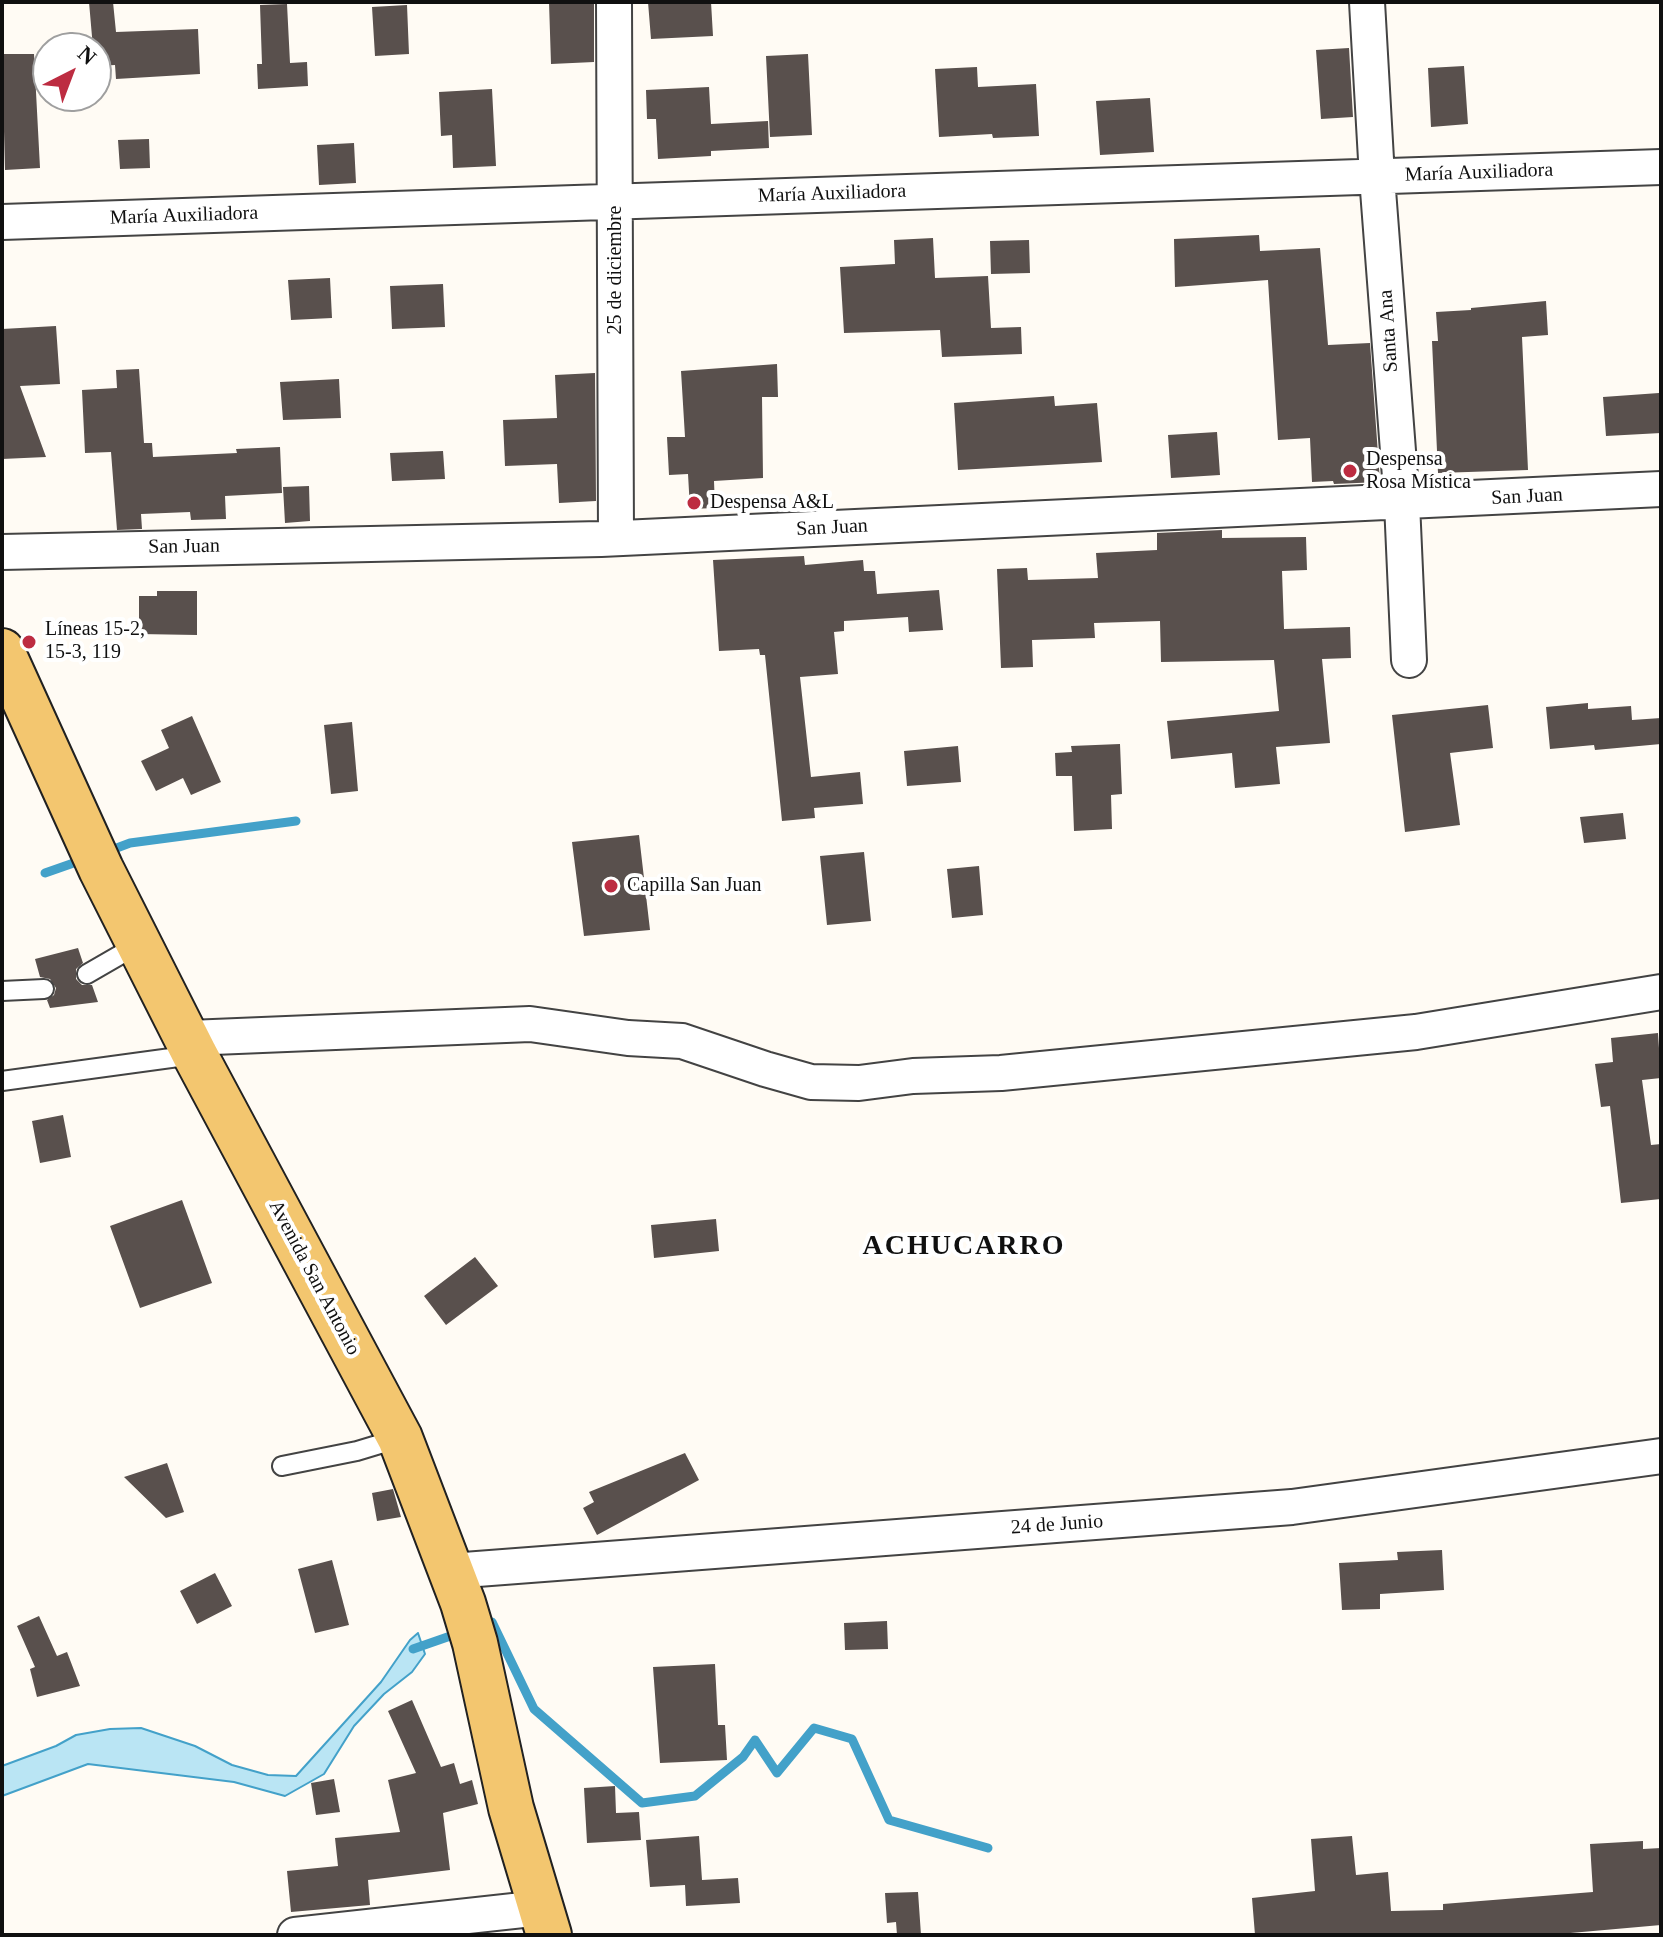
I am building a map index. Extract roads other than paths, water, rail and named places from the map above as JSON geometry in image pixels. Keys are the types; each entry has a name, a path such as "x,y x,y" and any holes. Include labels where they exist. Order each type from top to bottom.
{"main road":[{"name":"Avenida San Antonio","path":"2,651 94,854 139,944 400,1438 463,1605 511,1808 545,1922"}],"street":[{"name":"25 de diciembre","path":"614,2 616,538"},
{"name":"Santa Ana","path":"1367,2 1402,503 1409,660"},
{"name":"María Auxiliadora","path":"2,222 1661,167"},
{"name":"San Juan","path":"2,552 616,538 1661,489"},
{"path":"192,1047 530,1024 628,1038 682,1041 811,1082 859,1083 913,1076 1001,1073 1416,1032 1661,992"},
{"name":"24 de Junio","path":"463,1605 1292,1507 1661,1456"},
{"path":"295,1935 545,1922"}],"lane":[{"path":"87,974 139,944"},
{"path":"2,991 44,989"},
{"path":"2,1081 192,1047"},
{"path":"282,1466 357,1451 400,1438"}],"water":[{"path":"418,1633 425,1654 412,1672 384,1694 354,1726 324,1774 285,1796 234,1782 88,1764 2,1796 2,1766 56,1746 76,1735 110,1729 141,1728 195,1746 232,1765 268,1775 296,1776 381,1682"}],"waterway":[{"path":"106,852 130,843 296,821"},
{"path":"45,873 85,859"},
{"path":"481,1625 492,1622 534,1709 642,1803 695,1796 743,1757 755,1740 777,1773 814,1728 852,1739 889,1820 988,1848"},
{"path":"413,1649 459,1633"}],"place":[{"name":"Despensa Rosa Mística","path":"1350,471"},
{"name":"Despensa A&L","path":"694,503"},
{"name":"Líneas 15-2, 15-3, 119","path":"29,642"},
{"name":"Capilla San Juan","path":"611,886"}],"district":[{"name":"ACHUCARRO","path":"964,1247"}]}
